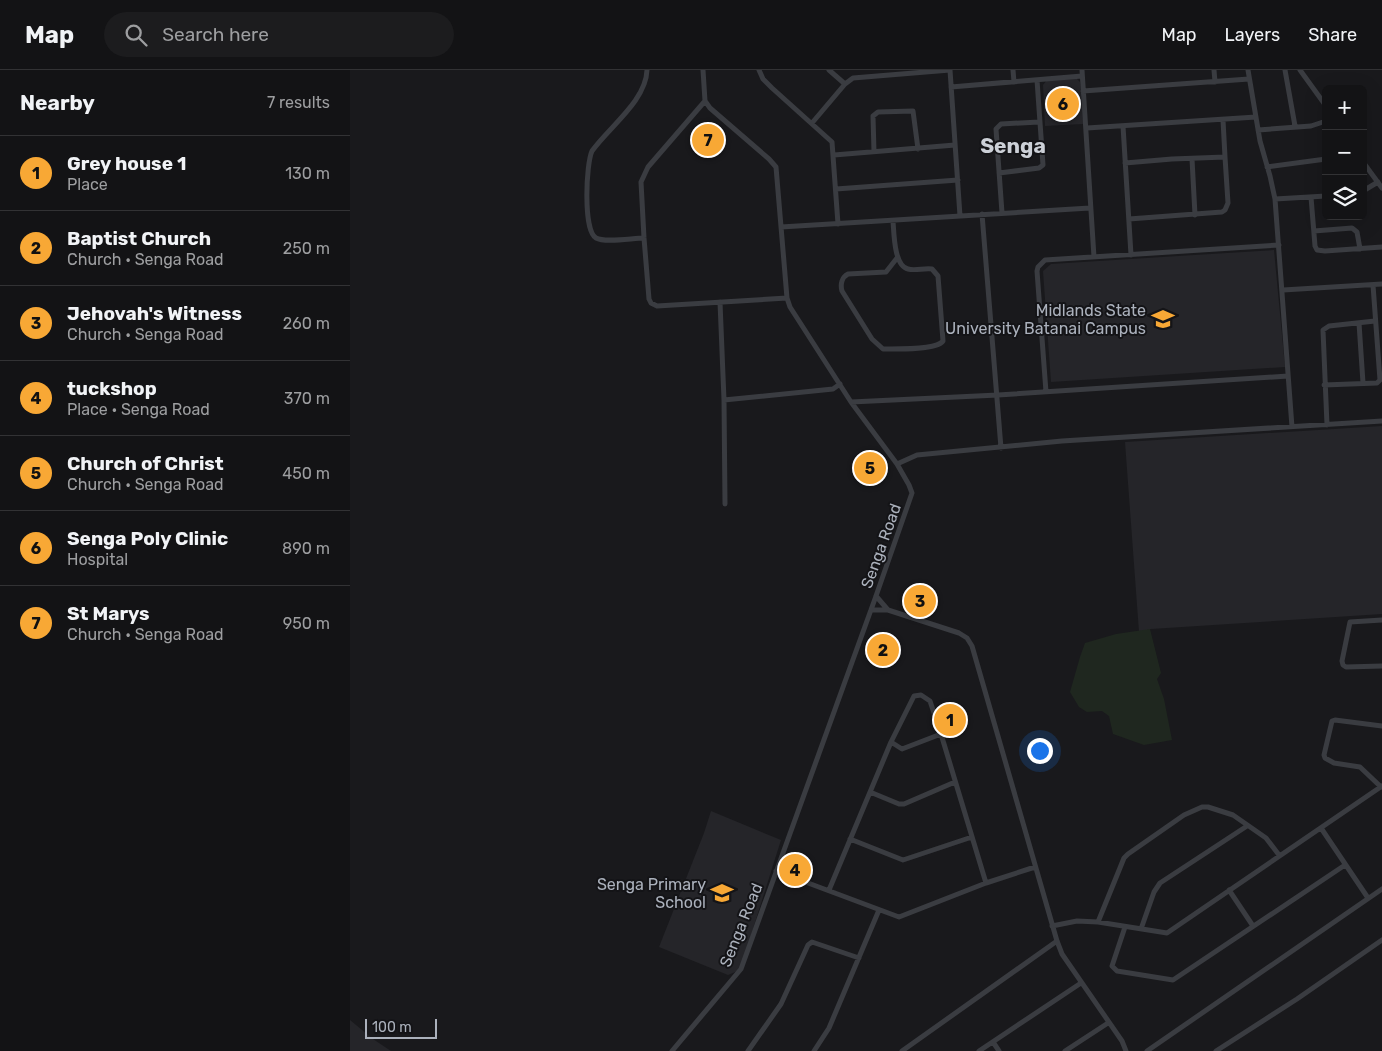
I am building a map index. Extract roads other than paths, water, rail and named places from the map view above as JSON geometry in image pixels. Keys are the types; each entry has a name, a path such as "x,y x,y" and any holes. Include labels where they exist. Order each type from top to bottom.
{"street":[{"path":"644,238 601,240 593,236 590,231 587,176 589,157 592,151 640,95 647,80 648,70"},
{"path":"703,70 706,101 645,172 641,182 649,299 657,306 787,298"},
{"path":"759,70 767,83 832,142 838,224"},
{"path":"829,70 844,84"},
{"path":"812,123 844,84 853,78 871,73 950,70 960,216"},
{"path":"1014,70 1014,82"},
{"path":"1082,70 1094,257"},
{"path":"1214,70 1215,82"},
{"path":"1248,70 1262,152 1275,199 1292,427"},
{"path":"1285,70 1295,126"},
{"path":"1300,70 1322,100"},
{"path":"951,86 1082,76"},
{"path":"1084,91 1249,79"},
{"path":"1000,173 1039,168 1043,165 1037,80"},
{"name":"Senga Road","path":"675,1050 741,969 912,493 897,464 851,402 797,320 787,298 776,167 713,111 706,101"},
{"path":"874,152 873,116 878,112 910,110 913,112 918,149"},
{"path":"1087,128 1256,117"},
{"path":"1129,219 1222,212 1227,207 1223,120"},
{"path":"1002,213 995,131 1001,124 1039,122"},
{"path":"1258,130 1317,125 1322,123"},
{"path":"1123,126 1131,255"},
{"path":"834,155 955,146"},
{"path":"1125,163 1225,157"},
{"path":"1192,159 1195,214"},
{"path":"1267,166 1322,160"},
{"path":"1367,167 1382,188"},
{"path":"836,189 958,180"},
{"path":"1367,189 1378,182"},
{"path":"1275,199 1322,196"},
{"path":"1311,197 1315,246 1320,252 1382,247"},
{"path":"781,227 1090,208"},
{"path":"982,214 1001,448"},
{"path":"893,221 897,258 907,269 930,268 936,272 944,341 938,346 883,349 872,339 842,291 841,281 845,275 886,272 897,258"},
{"path":"1314,231 1352,228 1357,232 1360,249"},
{"path":"1046,392 1036,271 1045,260 1279,245"},
{"path":"1283,290 1382,284"},
{"path":"1324,385 1379,382 1381,378 1373,285"},
{"path":"720,302 724,400 725,504"},
{"path":"1327,425 1323,330 1329,326 1375,321"},
{"path":"1360,323 1364,383"},
{"path":"851,402 998,396 1288,376"},
{"path":"724,400 833,388 840,384"},
{"path":"897,464 917,455 1062,441 1382,421"},
{"path":"876,596 888,610"},
{"path":"871,610 888,610 959,632 967,638 972,646 1057,941 1062,954 1122,1041 1126,1051"},
{"path":"1382,620 1350,622 1342,661 1346,667 1382,666"},
{"path":"829,890 891,742 914,696 921,695 930,701 986,883"},
{"path":"1052,926 1077,921 1098,922 1167,932 1381,787 1364,768 1334,763 1325,758 1324,755 1332,721 1382,726"},
{"path":"891,742 899,749 904,749 941,734"},
{"path":"870,792 899,804 904,804 956,782"},
{"path":"1098,922 1124,858 1184,815 1202,807 1233,815 1266,838 1279,855"},
{"path":"1141,929 1154,892 1160,883 1247,826"},
{"path":"1321,828 1368,898"},
{"path":"850,839 906,860 972,837"},
{"path":"1126,927 1112,966 1114,969 1171,980 1182,975 1345,866"},
{"path":"776,871 879,910 903,917 986,883 1035,868"},
{"path":"1148,1051 1382,889"},
{"path":"1229,890 1253,926"},
{"path":"814,1051 829,1028 879,910"},
{"path":"1216,1051 1297,999 1382,940"},
{"path":"902,1051 1057,941"},
{"path":"748,1051 781,1004 808,945 812,942 859,958"},
{"path":"979,1051 1081,983"},
{"path":"1065,1051 1108,1023"},
{"path":"993,1042 999,1051"}],"place":[{"name":"Senga Poly Clinic","path":"1063,104"},
{"name":"St Marys","path":"708,140"},
{"name":"Midlands State University Batanai Campus","path":"1163,319"},
{"name":"Church of Christ","path":"870,468"},
{"name":"Jehovah's Witness","path":"920,601"},
{"name":"Baptist Church","path":"883,650"},
{"name":"Grey house 1","path":"950,720"},
{"name":"tuckshop","path":"795,870"},
{"name":"Senga Primary School","path":"722,893"}],"district":[{"name":"Senga","path":"1013,145"}]}
